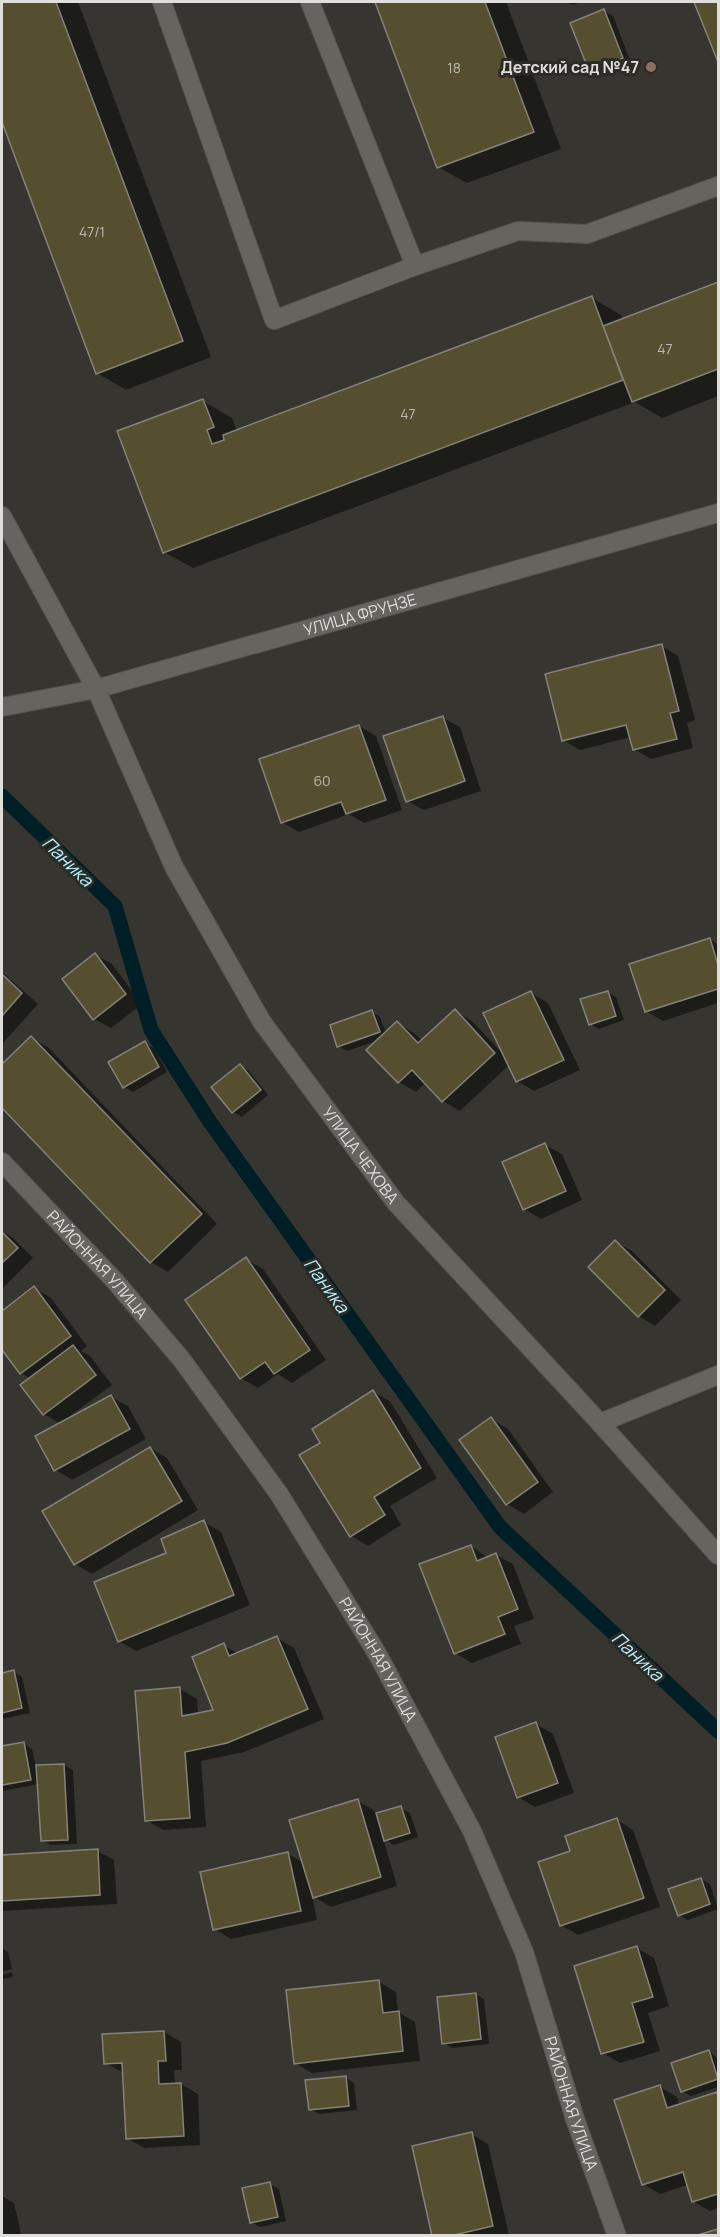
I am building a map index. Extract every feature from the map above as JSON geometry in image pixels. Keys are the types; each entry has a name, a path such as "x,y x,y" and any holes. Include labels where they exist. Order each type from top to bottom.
{"street":[{"path":"162,2 274,320 415,266 518,231 587,234 718,186"},
{"path":"310,2 415,266"},
{"name":"УЛИЦА ФРУНЗЕ","path":"2,707 96,689 718,513"},
{"name":"УЛИЦА ЧЕХОВА","path":"2,516 96,689 174,867 262,1022 396,1203 600,1423 718,1555"},
{"name":"РАЙОННАЯ УЛИЦА","path":"2,1162 115,1281 182,1360 279,1494 378,1655 472,1831 524,1952 575,2119 617,2235"},
{"path":"600,1423 718,1375"}],"building":[{"path":"2,2 56,2 183,341 96,374 2,122"},
{"path":"375,2 485,2 534,132 437,168"},
{"path":"694,2 718,2 718,62"},
{"path":"604,9 623,58 589,71 570,23"},
{"path":"718,282 718,369 632,402 603,326"},
{"path":"592,296 623,380 163,553 117,431 203,399 214,427 207,430 212,444 224,440 223,435"},
{"path":"662,644 679,711 670,713 677,739 633,750 626,725 562,741 545,674"},
{"path":"443,716 465,781 406,802 383,736"},
{"path":"359,725 386,800 346,814 341,802 281,823 259,759"},
{"path":"710,938 718,965 718,989 645,1012 629,964"},
{"path":"95,953 126,994 93,1020 62,979"},
{"path":"2,974 22,993 2,1016"},
{"path":"531,991 564,1060 516,1082 483,1013"},
{"path":"608,991 616,1016 589,1025 580,999"},
{"path":"455,1009 495,1053 442,1102 412,1070 398,1083 366,1050 397,1021 418,1043"},
{"path":"372,1010 380,1032 337,1047 330,1025"},
{"path":"31,1036 202,1214 150,1263 2,1108 2,1064"},
{"path":"145,1041 159,1067 123,1088 108,1062"},
{"path":"240,1064 261,1090 232,1113 211,1087"},
{"path":"545,1143 566,1191 523,1210 502,1162"},
{"path":"2,1232 18,1248 2,1263"},
{"path":"615,1240 665,1290 638,1317 588,1267"},
{"path":"246,1257 310,1350 274,1374 265,1362 240,1379 185,1300"},
{"path":"34,1286 71,1336 20,1374 2,1350 2,1311"},
{"path":"73,1345 96,1375 43,1415 20,1385"},
{"path":"373,1390 421,1468 374,1497 385,1515 350,1537 299,1455 320,1443 312,1429"},
{"path":"111,1395 130,1429 54,1471 35,1436"},
{"path":"491,1417 538,1482 506,1505 459,1440"},
{"path":"150,1447 182,1501 74,1565 42,1511"},
{"path":"204,1520 234,1595 118,1642 94,1582 166,1553 161,1539"},
{"path":"471,1545 477,1561 496,1553 518,1609 498,1617 505,1634 454,1654 419,1564"},
{"path":"277,1636 308,1709 227,1743 185,1752 190,1818 145,1821 135,1691 180,1687 182,1716 213,1710 192,1657 224,1643 229,1656"},
{"path":"14,1670 22,1708 2,1713 2,1673"},
{"path":"536,1722 558,1783 517,1798 495,1737"},
{"path":"24,1742 31,1780 2,1785 2,1746"},
{"path":"64,1764 68,1840 41,1841 36,1765"},
{"path":"358,1799 381,1877 313,1898 289,1820"},
{"path":"401,1806 410,1833 384,1841 376,1813"},
{"path":"617,1818 644,1898 560,1926 538,1862 570,1851 565,1836"},
{"path":"98,1849 100,1895 2,1901 2,1855"},
{"path":"288,1852 301,1911 213,1930 200,1872"},
{"path":"701,1878 710,1904 678,1916 668,1889"},
{"path":"637,1946 653,1997 632,2003 644,2042 601,2054 574,1966"},
{"path":"379,1980 383,2013 399,2011 403,2051 294,2064 286,1990"},
{"path":"476,1993 481,2039 442,2044 437,1997"},
{"path":"164,2031 166,2061 158,2061 159,2084 181,2083 184,2136 126,2139 122,2063 104,2064 102,2034"},
{"path":"709,2050 718,2079 681,2092 671,2063"},
{"path":"346,2076 349,2106 309,2110 305,2080"},
{"path":"660,2085 667,2108 717,2092 718,2194 692,2202 683,2172 642,2185 614,2100"},
{"path":"472,2132 493,2226 450,2236 432,2236 412,2146"},
{"path":"270,2182 278,2217 250,2223 242,2188"},
{"path":"718,2229 718,2236 694,2236"}],"waterway":[{"name":"Паника","path":"2,796 115,906 151,1030 210,1122 500,1527 718,1731"}],"place":[{"name":"Детский сад №47","path":"651,67"}]}
